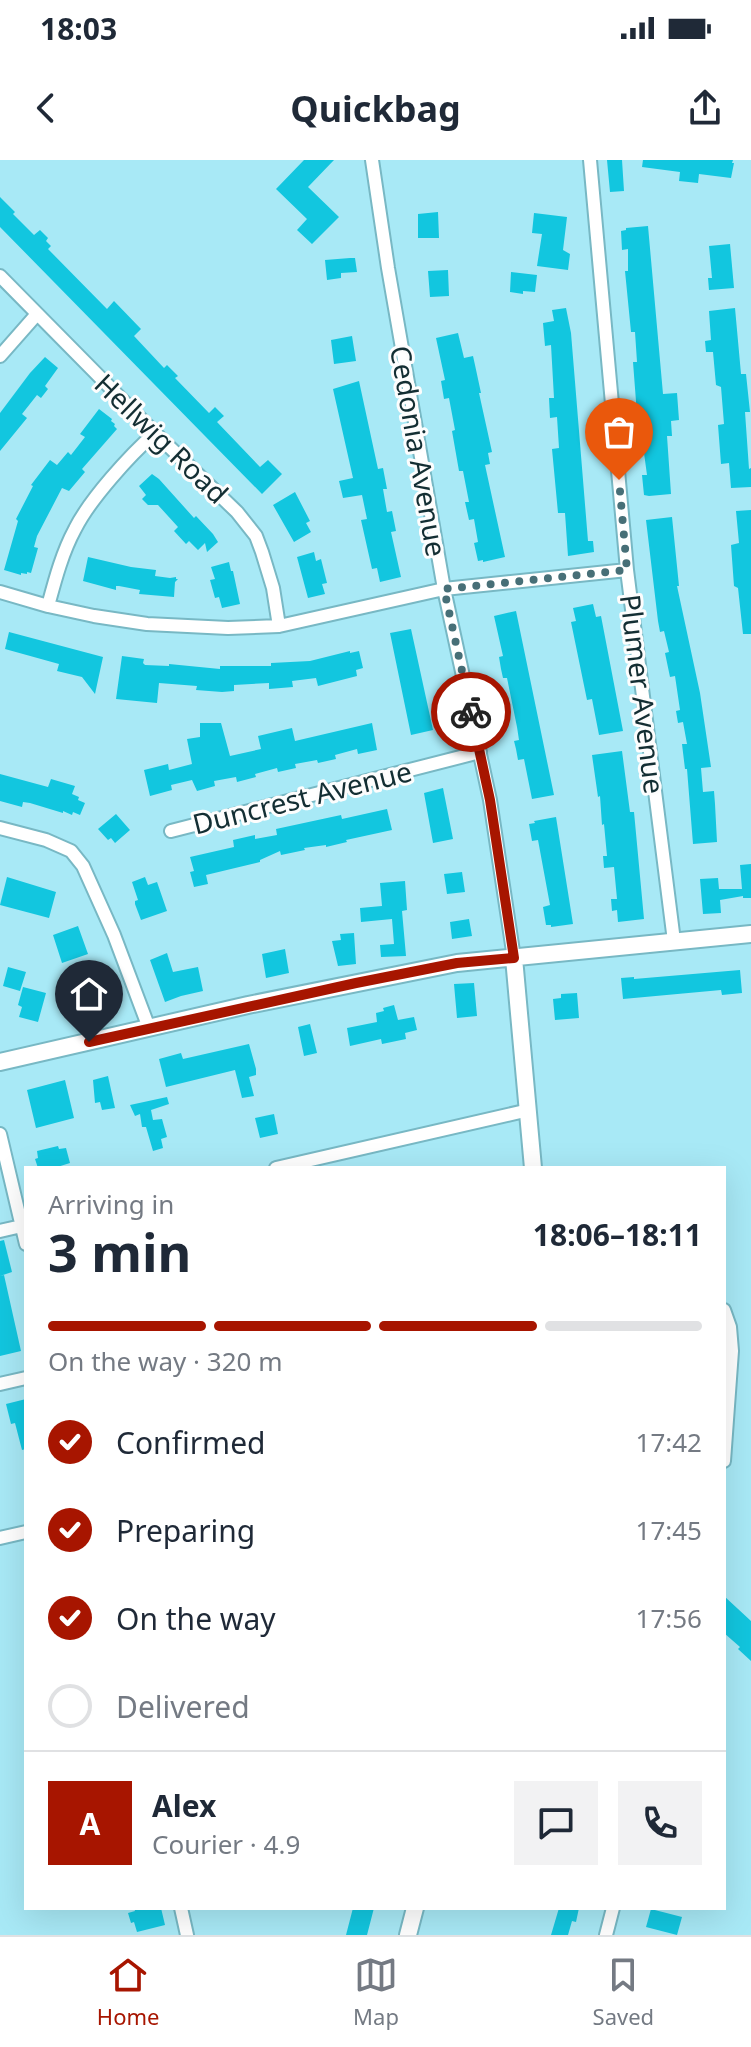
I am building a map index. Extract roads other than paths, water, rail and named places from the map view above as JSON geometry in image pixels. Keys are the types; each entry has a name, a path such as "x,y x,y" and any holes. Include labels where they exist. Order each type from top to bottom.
{"street":[{"name":"Cedonia Avenue","path":"372,160 444,589 490,800 514,958 533,1166"},
{"name":"Plumer Avenue","path":"590,160 627,570 674,941"},
{"name":"Hellwig Road","path":"0,276 237,512 256,536 268,568 279,626"},
{"path":"0,356 37,314"},
{"path":"48,606 75,527 124,463 155,433"},
{"path":"0,592 94,616 147,624 228,628 279,626 444,589 627,570"},
{"name":"Duncrest Avenue","path":"171,831 480,752"},
{"path":"0,828 46,840 71,851 83,866 114,935 149,1028"},
{"path":"0,1062 248,1005 477,960 751,934"},
{"path":"285,1166 529,1110"},
{"path":"0,1134 24,1226 0,1231"},
{"path":"726,1316 732,1351 726,1434"},
{"path":"0,1384 24,1378"},
{"path":"0,1538 24,1532"},
{"path":"181,1910 187,1935"},
{"path":"408,1935 414,1910"},
{"path":"606,1935 612,1910"}]}
